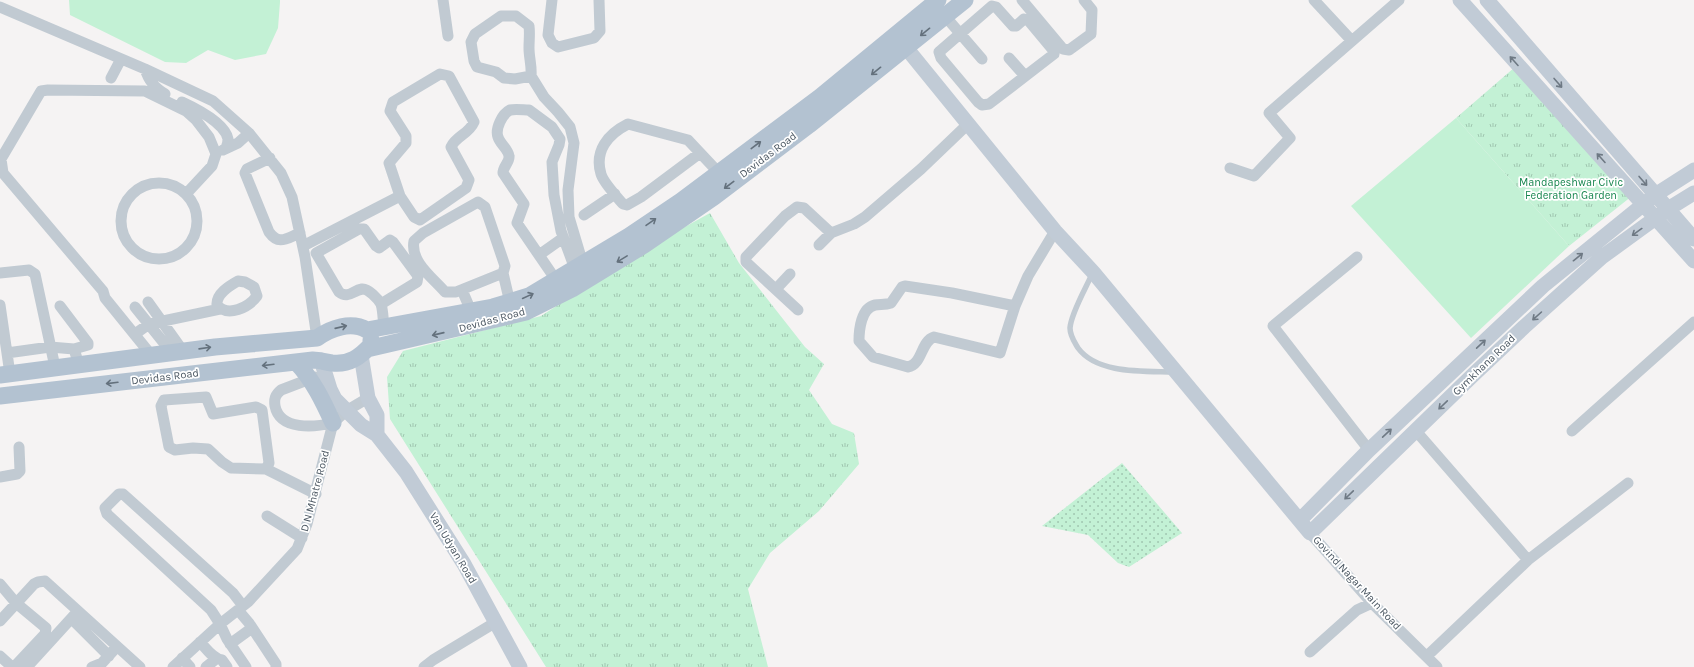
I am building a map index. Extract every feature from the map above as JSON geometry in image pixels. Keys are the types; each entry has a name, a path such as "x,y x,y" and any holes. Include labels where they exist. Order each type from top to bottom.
{"main road":[{"name":"Devidas Road","path":"0,396 296,362 319,370 331,363 344,363 355,359 364,352 526,312 572,289 644,245 714,197 809,125 901,41 938,0"},
{"name":"Devidas Road","path":"5,374 166,354 317,338 326,331 345,326 359,325 366,330 510,303 529,296 650,222 719,173 820,97 901,41 944,16 965,0"},
{"path":"364,352 371,344 371,336 366,330"},
{"path":"317,338 315,343 321,396 333,423"}],"street":[{"path":"442,0 448,36"},
{"path":"552,0 548,35 552,43 558,47 594,38 600,31 599,0"},
{"path":"1022,0 1063,49 1070,50 1091,34 1092,10 1084,0"},
{"path":"1314,0 1352,41"},
{"path":"1230,168 1254,176 1290,138 1269,113 1399,0"},
{"path":"1460,0 1642,205 1694,261"},
{"path":"1487,0 1694,239"},
{"path":"992,6 996,7 1013,26 1016,26 1024,19 1028,20 1053,50 1054,54 989,104 982,105 940,58 939,52 960,34 992,6"},
{"path":"0,7 145,69 213,101 249,133 281,173 292,197 304,252 317,338"},
{"path":"531,76 515,79 504,78 496,72 477,67 474,61 471,42 474,34 501,16 516,16 529,26 529,46 532,68 531,76 544,96 570,127 574,143 568,190 569,217 579,266"},
{"path":"944,16 982,60"},
{"path":"901,41 1055,231 1093,272 1310,533"},
{"path":"1009,58 1024,76"},
{"path":"111,78 121,59"},
{"path":"145,69 149,80 154,87 202,112 224,130 225,146 240,140 249,133"},
{"path":"440,74 449,76 474,122 470,130 454,141 451,148 469,180 466,188 420,220 414,217 400,196 388,163 406,143 406,136 390,111 393,102 440,74"},
{"path":"166,354 137,332 105,298 103,291 3,173 1,159 40,91 145,91 186,111 196,120 209,138 216,154 212,166 186,194"},
{"path":"556,280 517,223 524,204 503,173 503,169 509,160 509,154 498,137 498,129 503,117 510,110 529,110 552,127 560,139 559,146 552,162 554,195 563,238 579,266"},
{"path":"700,153 641,197 627,205 622,204 601,175 599,158 601,147 621,127 628,124 688,140 719,173"},
{"path":"819,245 831,233 865,218 921,169 968,124"},
{"path":"270,158 247,169 244,173 269,232 274,239 280,241 300,233"},
{"name":"Gymkhana Road","path":"1300,520 1369,450 1543,286 1655,195 1694,170"},
{"path":"162,183 177,187 186,194 193,204 197,219 194,235 186,248 172,257 156,259 148,258 134,250 124,238 121,222 124,206 133,193 146,185 162,183"},
{"name":"Gymkhana Road","path":"1310,533 1473,375 1602,257 1668,209 1694,193"},
{"path":"584,215 615,194"},
{"path":"304,252 400,196"},
{"path":"503,273 456,292 445,292 420,264 412,248 414,241 423,233 478,202 485,207 504,266 503,273 510,303"},
{"path":"798,310 746,262 746,257 785,216 797,207 804,208 831,233"},
{"path":"304,252 316,253 359,229 364,229 379,248 390,240 393,242 418,276 418,282 381,304"},
{"path":"1016,306 952,293 905,286 902,287 891,303 873,305 869,308 863,317 859,341 873,356 908,367 914,365 928,340 934,337 1000,353 1028,276 1055,231"},
{"path":"539,255 563,238"},
{"path":"316,253 342,295 348,296 362,288 367,290 381,304 384,326"},
{"path":"1357,257 1273,326 1369,450"},
{"path":"0,273 29,270 35,274 55,367"},
{"path":"776,289 790,274"},
{"path":"462,290 471,311"},
{"path":"148,302 161,321 166,354"},
{"path":"0,305 7,353 5,374"},
{"path":"7,353 50,348 74,349 86,347 88,343 60,306"},
{"path":"135,307 149,324 166,354"},
{"path":"137,332 149,324 220,309"},
{"path":"1572,431 1694,322"},
{"path":"74,349 79,365"},
{"path":"364,352 368,398 377,415 377,435"},
{"path":"319,370 276,393 274,400 276,411 283,420 300,427 322,426 333,423 346,411 368,398"},
{"name":"Van Udyan Road","path":"319,370 335,399 361,425 377,435 398,460 415,485 464,564 520,667"},
{"path":"266,469 269,463 262,410 256,407 213,414 206,397 164,400 161,406 169,447 175,450 193,448 208,449 231,468 266,469 316,494"},
{"name":"D N Mhatre Road","path":"173,667 186,663 200,642 240,608 296,550 307,524 316,494 333,423"},
{"path":"1416,431 1528,560"},
{"path":"0,477 17,474 20,471 19,447"},
{"path":"1428,656 1528,560 1628,483"},
{"path":"246,667 230,644 211,610 107,514 105,508 119,494 123,494 233,593 252,628 276,664 276,667"},
{"path":"268,516 302,538"},
{"name":"Govind Nagar Main Road","path":"1310,533 1372,602 1428,656 1437,667"},
{"path":"0,621 34,584 45,581 110,656"},
{"path":"0,584 16,603 46,628 45,634 15,666 11,666 0,656"},
{"path":"1310,652 1357,610 1372,602"},
{"path":"75,615 118,646 140,667"},
{"path":"27,667 75,615"},
{"path":"424,667 496,622"},
{"path":"230,644 252,628"},
{"path":"200,642 216,659 222,660 227,667"},
{"path":"92,667 102,663 118,646"},
{"path":"206,667 216,659"}],"lane":[{"path":"1093,272 1073,317 1070,328 1072,339 1082,353 1095,362 1119,370 1177,373"}],"green space":[{"path":"69,0 280,0 280,2 278,28 266,54 235,60 208,50 186,63 165,62 70,15"},
{"name":"Mandapeshwar Civic Federation Garden","path":"1515,67 1632,196 1569,246 1456,118"},
{"path":"1456,118 1569,246 1471,338 1351,206"},
{"path":"710,213 739,263 805,347 824,364 809,390 832,424 854,433 859,464 819,511 770,553 748,589 768,667 546,667 390,419 387,377 403,351 541,316 645,249"},
{"path":"1122,463 1182,533 1129,567 1118,563 1088,535 1042,526"}]}
